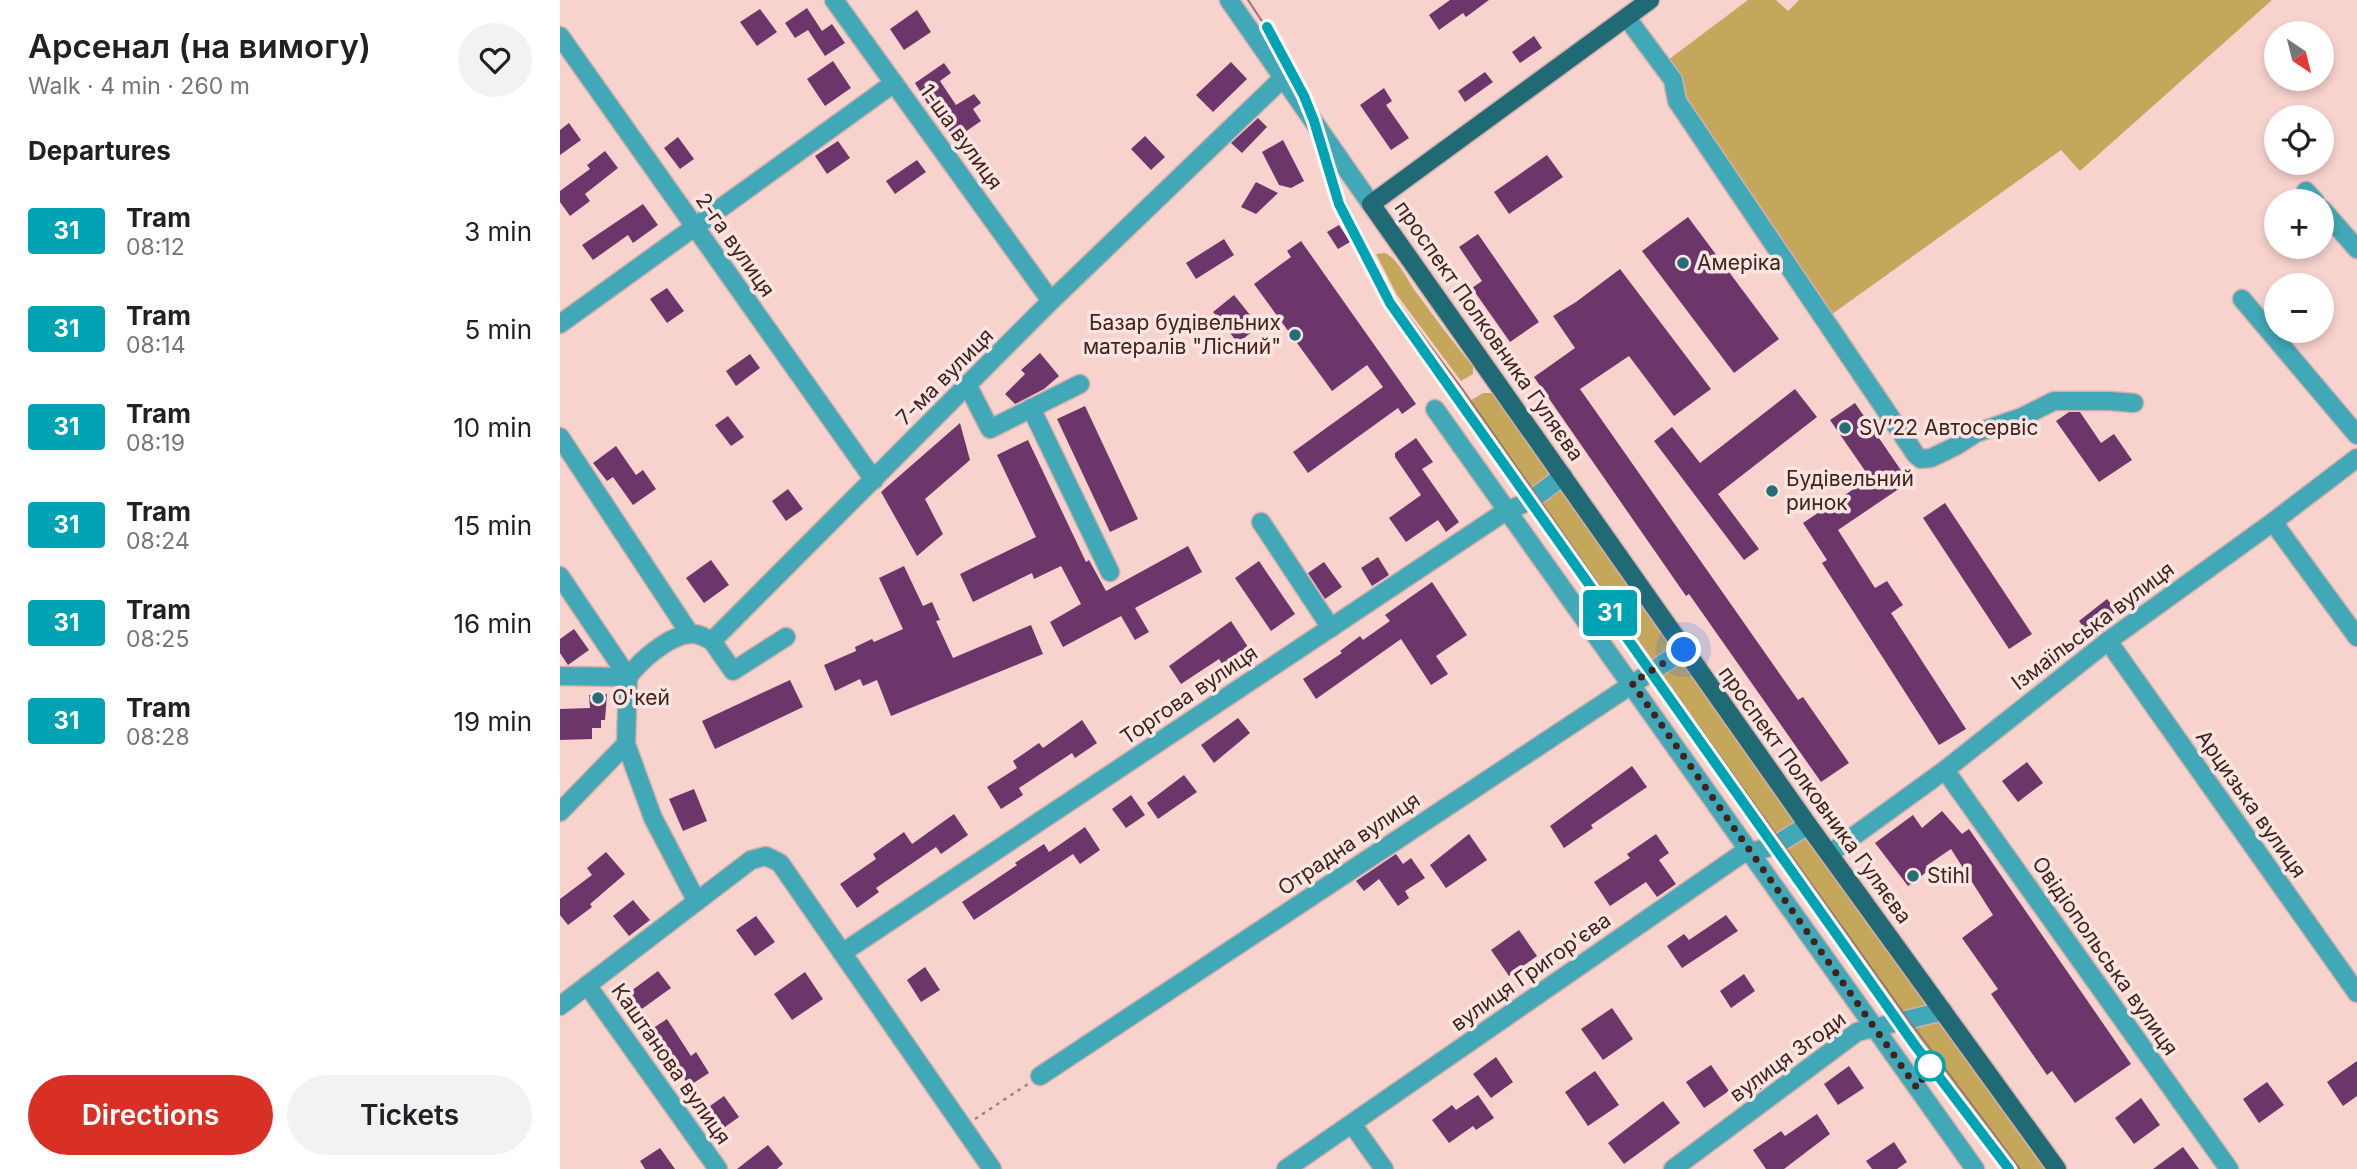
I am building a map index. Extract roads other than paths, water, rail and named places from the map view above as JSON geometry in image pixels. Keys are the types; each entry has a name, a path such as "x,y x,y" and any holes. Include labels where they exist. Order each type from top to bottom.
{"main road":[{"path":"1371,204 1650,0"},
{"name":"проспект Полковника Гуляєва","path":"1371,204 1808,825 2056,1169"}],"street":[{"name":"1-ша вулиця","path":"834,0 1051,301"},
{"path":"1229,0 1371,204"},
{"path":"1627,18 1673,80 1677,102 1921,459 1931,457 1976,433 2022,417 2054,401 2134,403"},
{"name":"2-га вулиця","path":"560,36 874,480"},
{"name":"7-ма вулиця","path":"712,641 1051,301 1284,77"},
{"path":"560,324 894,83"},
{"path":"2334,223 2357,249"},
{"path":"2242,299 2357,435"},
{"path":"968,386 989,429 1080,384"},
{"path":"1031,408 1110,572"},
{"path":"1435,408 1975,1169"},
{"path":"560,437 690,634"},
{"name":"Ізмаїльська вулиця","path":"1829,854 1945,770 2108,641 2357,458"},
{"name":"Торгова вулиця","path":"842,953 1506,511 1530,501 1563,477"},
{"path":"1261,522 1331,628"},
{"path":"2273,522 2357,637"},
{"path":"560,576 628,677 626,744 653,818 696,900"},
{"path":"560,676 628,677 654,651 690,634 701,635 712,641 733,671 786,637"},
{"name":"Арцизька вулиця","path":"2108,641 2357,993"},
{"name":"Отрадна вулиця","path":"1040,1076 1684,650"},
{"path":"560,812 626,744"},
{"name":"Овідіопольська вулиця","path":"1945,770 2229,1169"},
{"name":"вулиця Григор'єва","path":"1286,1169 1740,855 1774,846 1808,825"},
{"path":"560,1006 696,900 751,860 766,856 780,863 992,1169"},
{"name":"Каштанова вулиця","path":"587,985 718,1169"},
{"name":"вулиця Згоди","path":"1673,1169 1857,1032 1943,1011"},
{"path":"1352,1124 1384,1169"}],"tram line":[{"path":"1248,0 1308,91 1345,200 1394,297 1463,390 1656,667 1908,1019 2020,1169"},
{"name":"31","path":"1267,27 1304,96 1339,204 1390,303 1914,1044 2009,1169"}],"place":[{"name":"Амеріка","path":"1683,263"},
{"name":"Базар будівельних матералів \"Лісний\"","path":"1295,335"},
{"name":"SV’22 Автосервіс","path":"1845,428"},
{"name":"Будівельний ринок","path":"1772,491"},
{"name":"О'кей","path":"598,698"},
{"name":"Stihl","path":"1913,876"}]}
